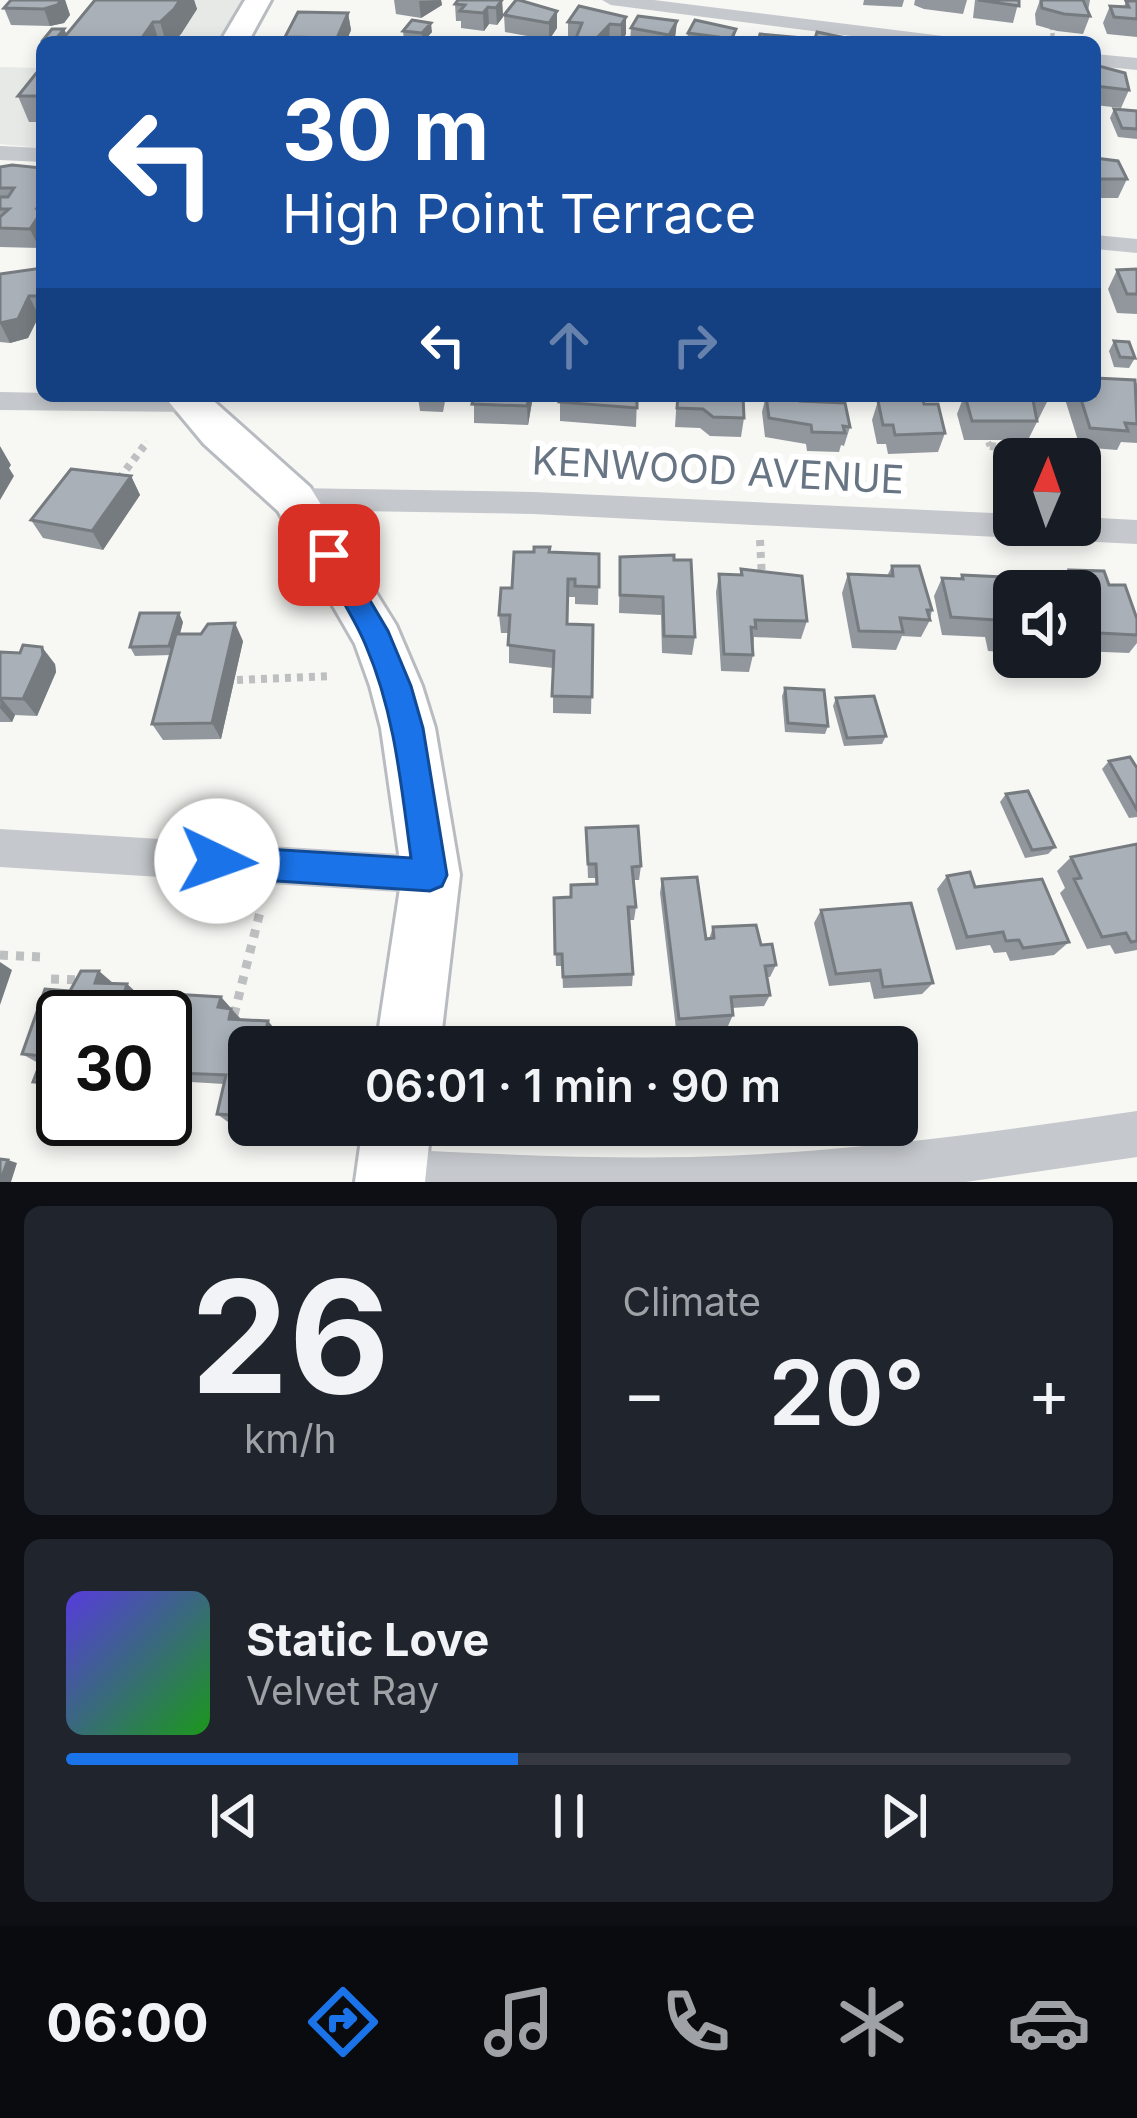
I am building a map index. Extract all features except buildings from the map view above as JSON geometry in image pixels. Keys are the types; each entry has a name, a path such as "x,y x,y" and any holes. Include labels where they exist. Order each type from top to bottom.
{"street":[{"path":"237,36 258,0"},
{"path":"611,0 896,36"},
{"path":"1101,61 1137,64"},
{"path":"0,153 36,155"},
{"path":"1101,243 1137,246"},
{"path":"0,401 36,401"},
{"path":"189,402 294,499 357,602 396,686 408,728 430,875 411,1026"},
{"name":"KENWOOD AVENUE","path":"294,499 533,502 1137,532"},
{"path":"0,848 430,875"},
{"path":"393,1160 591,1181 800,1175 1005,1154 1137,1134"}],"path":[{"path":"1052,27 1053,36"},
{"path":"113,487 147,442"},
{"path":"988,442 993,450"},
{"path":"760,539 763,586"},
{"path":"237,680 332,676"},
{"path":"234,1015 260,912"},
{"path":"0,955 40,957"},
{"path":"51,979 105,980"}],"shaded area":[{"path":"105,0 258,0 237,36 77,36"},
{"path":"0,67 36,68 36,147 0,144"}],"route":[{"path":"217,861 430,875 408,728 396,686 378,639 329,555"}]}
